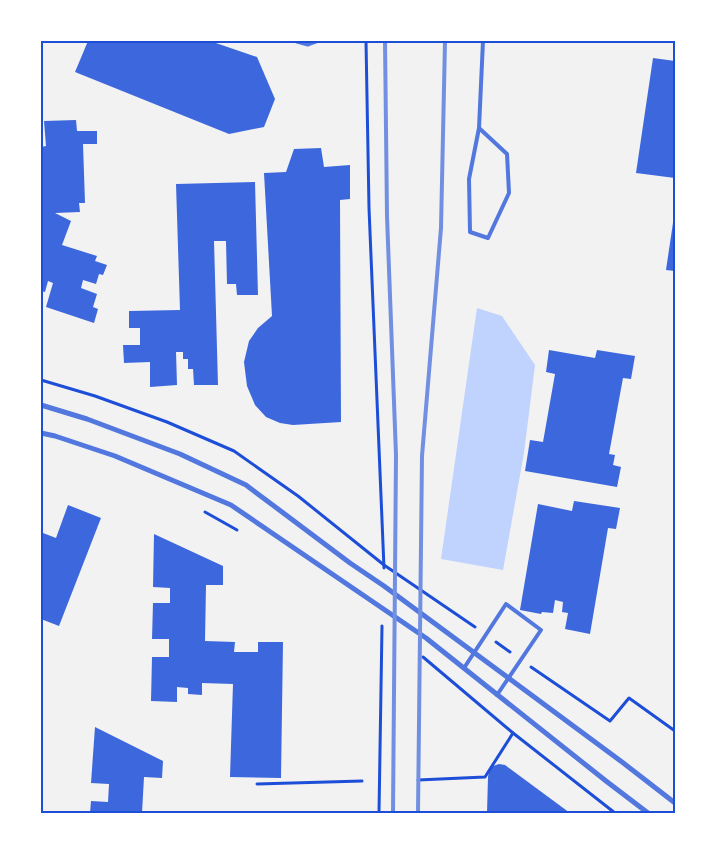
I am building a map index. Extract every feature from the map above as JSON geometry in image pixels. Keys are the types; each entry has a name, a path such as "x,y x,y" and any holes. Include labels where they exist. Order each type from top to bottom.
{"street":[{"path":"297,41 308,44 316,41"},
{"path":"41,405 87,419 180,454 246,485 509,678 675,803"},
{"path":"41,433 56,436 115,456 231,505 426,638 648,813"}],"lane":[{"path":"479,128 507,154 509,193 488,238 470,232 469,179 479,128 483,41"},
{"path":"464,668 506,604 541,630 497,694"}],"path":[{"path":"366,41 369,208 384,586"},
{"path":"41,380 95,396 167,422 234,451 298,496 384,565 610,721 630,698 675,731"},
{"path":"199,509 242,532"},
{"path":"379,813 383,608"},
{"path":"375,620 390,631"},
{"path":"417,653 513,733 615,813"},
{"path":"418,780 485,777 513,733"},
{"path":"257,784 362,781"}],"water":[{"path":"477,308 502,316 535,365 524,453 503,570 441,559"}],"building":[{"path":"88,41 210,41 257,57 275,99 264,127 229,134 75,72"},
{"path":"653,58 675,61 675,178 636,173"},
{"path":"76,120 77,131 97,131 97,144 83,144 85,203 79,203 80,212 55,213 71,221 62,245 97,256 95,261 107,265 103,275 99,274 96,284 83,280 81,288 97,294 93,307 98,309 94,323 46,307 53,283 48,281 45,292 41,291 41,147 46,146 44,121"},
{"path":"321,148 324,167 350,165 350,199 340,200 341,422 293,425 280,423 266,417 255,405 247,386 244,362 249,341 258,328 272,316 264,173 286,172 294,149"},
{"path":"255,182 258,295 237,295 236,284 227,284 226,241 214,241 218,385 194,385 193,369 188,369 188,359 183,359 183,352 176,352 177,385 150,387 150,362 124,363 123,345 140,345 140,328 129,328 129,311 180,310 176,184"},
{"path":"675,216 675,271 666,270"},
{"path":"549,350 595,358 597,350 635,356 631,379 623,378 609,454 615,455 613,465 621,467 617,487 525,471 530,440 543,442 555,374 546,372"},
{"path":"574,501 620,508 616,529 608,528 590,634 565,629 568,613 562,612 563,602 555,600 553,613 542,612 541,614 520,610 538,504 572,511"},
{"path":"68,505 101,518 59,626 41,619 41,536 43,533 56,538"},
{"path":"154,534 223,566 223,585 206,585 205,641 235,642 234,652 258,652 258,642 283,642 281,778 230,777 233,684 202,683 202,695 188,694 188,688 177,687 177,702 151,701 152,657 169,657 169,639 152,639 153,603 170,603 170,588 153,587"},
{"path":"95,727 163,761 162,778 144,777 142,813 90,813 91,801 108,802 109,784 91,783"},
{"path":"505,765 570,813 487,813 489,771 493,766"}],"railway":[{"path":"385,41 387,216 396,455 393,813"},
{"path":"418,813 422,456 441,228 445,41"}]}
